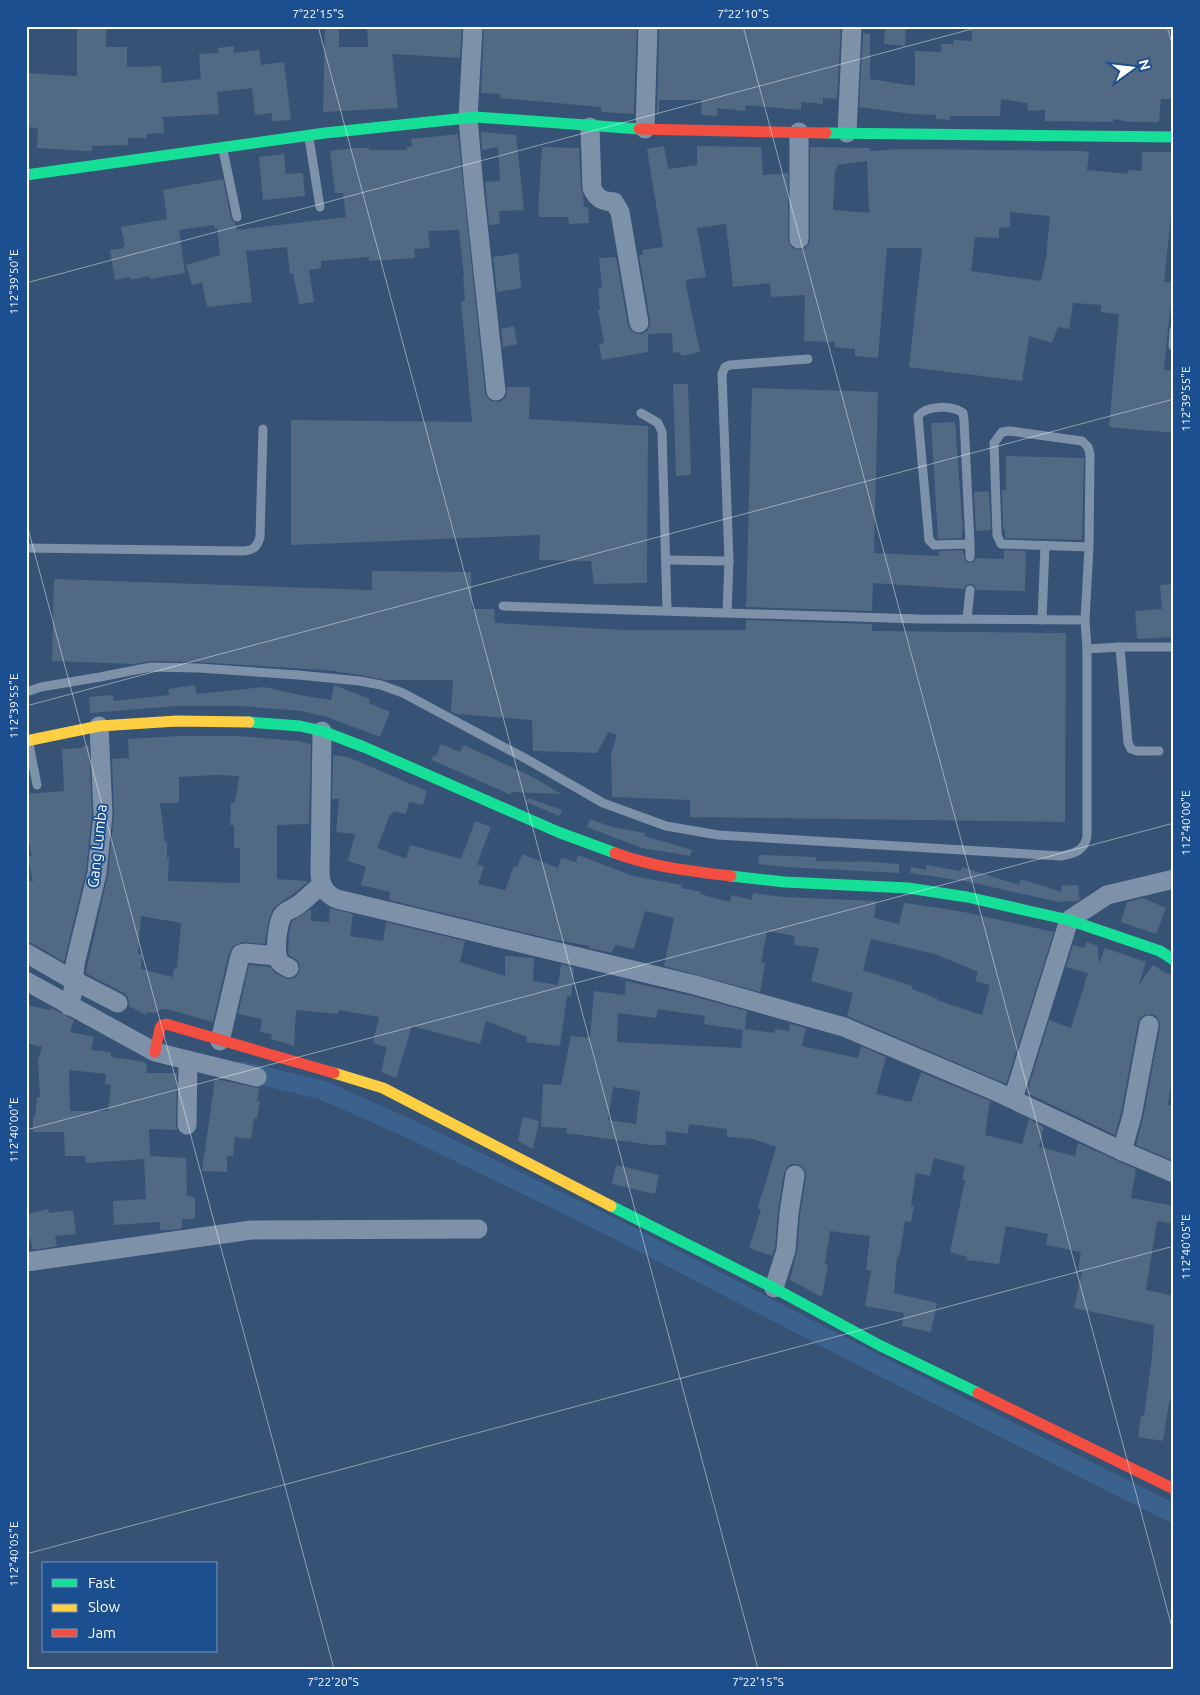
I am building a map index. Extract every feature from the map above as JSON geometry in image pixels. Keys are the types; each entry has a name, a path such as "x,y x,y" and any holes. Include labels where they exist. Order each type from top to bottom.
{"street":[{"path":"474,26 468,118 496,391"},
{"path":"645,130 648,26"},
{"path":"847,133 852,26"},
{"path":"26,175 308,135 476,117 645,130 1174,137"},
{"path":"590,127 592,188 595,196 600,200 614,202 620,212 639,323"},
{"path":"798,239 799,132"},
{"path":"28,741 99,726 177,721 239,721 300,726 322,731 364,747 558,832 638,862 674,869 785,882 908,888 967,897 1068,920 1160,950 1174,960"},
{"name":"Gang Lumba","path":"72,989 97,873 103,814 99,726"},
{"path":"322,731 320,874 322,885 328,895 337,899 695,986 844,1027 1013,1099 1122,1151 1174,1173"},
{"path":"1013,1099 1068,920 1107,895 1174,879"},
{"path":"220,1041 242,954 245,952 283,962 276,946 282,917 287,911 306,900 322,885"},
{"path":"26,953 155,1050 257,1077"},
{"path":"26,981 72,989 118,1003"},
{"path":"155,1050 160,1028 166,1024 383,1088 774,1288 879,1344 1174,1489"},
{"path":"1122,1151 1132,1116 1149,1025"},
{"path":"187,1125 188,1060"},
{"path":"774,1288 786,1250 788,1214 795,1176"},
{"path":"26,1262 251,1230 478,1229"}],"lane":[{"path":"308,135 320,207"},
{"path":"222,147 237,217"},
{"path":"1173,346 1174,330"},
{"path":"727,612 729,560 722,374 725,367 730,364 808,359"},
{"path":"970,544 934,545 929,540 918,416 929,409 957,409 963,413 964,420 970,544 970,557"},
{"path":"641,413 658,423 662,432 668,610"},
{"path":"26,548 249,551 258,545 260,537 263,429"},
{"path":"26,692 41,687 151,667 199,668 360,681 381,685 403,693 530,761 603,803 666,826 718,835 1061,856 1076,854 1086,842 1087,836 1088,649 1086,620 1089,547 1090,454 1088,446 1082,442 1010,431 1002,432 994,444 998,540 1001,544 1089,547"},
{"path":"1042,620 1046,546"},
{"path":"666,560 729,560"},
{"path":"967,619 970,590"},
{"path":"503,606 668,610 919,620 1086,620"},
{"path":"1120,647 1128,742 1131,749 1137,751 1159,751"},
{"path":"1088,649 1174,647"},
{"path":"28,741 36,785"}],"building":[{"path":"77,26 106,26 106,47 127,47 127,67 161,66 162,83 201,79 199,54 219,53 218,48 234,46 234,53 259,50 261,65 284,62 291,120 272,121 272,113 255,115 252,88 217,92 219,114 163,117 164,133 147,134 147,138 128,138 128,145 92,146 92,151 37,148 38,128 26,127 26,73 77,76"},
{"path":"325,26 339,26 339,47 368,47 367,26 462,26 460,58 392,54 398,108 323,112"},
{"path":"484,26 637,26 634,114 601,112 601,107 500,98 501,94 481,93"},
{"path":"659,26 841,26 837,99 823,98 823,104 801,102 801,110 746,105 745,111 717,108 717,116 701,115 702,100 659,100 659,115 657,115"},
{"path":"885,26 906,26 905,46 884,44"},
{"path":"972,26 1174,26 1171,99 1161,99 1159,122 1131,122 1113,119 1113,122 1045,121 1045,110 1028,111 1027,103 1001,99 1000,116 950,116 950,120 936,119 936,115 911,114 859,107 863,33 870,34 870,79 915,86 915,51 941,52 941,44 953,44 954,40 972,41"},
{"path":"481,132 516,135 524,210 499,211 500,224 489,225 485,182 500,181 498,147 482,150"},
{"path":"458,134 487,397 491,401 498,402 506,396 507,387 530,387 529,419 648,426 647,583 594,584 591,561 539,560 540,535 291,545 291,420 472,422 461,301 465,301 459,230 428,231 430,248 414,249 415,258 369,261 369,257 321,261 321,268 309,270 314,302 299,304 293,273 290,274 287,247 246,251 252,302 207,307 202,282 192,285 186,265 220,255 217,228 215,229 214,225 179,230 185,273 150,279 149,276 130,280 130,277 115,280 110,250 124,248 121,227 167,219 163,190 223,179 231,218 237,230 346,217 343,193 335,193 330,151 354,148 407,150 407,147 412,147 411,139"},
{"path":"664,146 668,169 697,165 697,146 761,147 763,175 788,173 788,239 793,248 799,250 809,244 810,239 810,147 870,148 871,151 901,149 1082,151 1089,152 1087,170 1128,174 1128,170 1142,171 1142,152 1174,152 1174,217 1171,216 1164,282 1174,282 1174,310 1170,310 1164,370 1174,370 1174,433 1109,427 1119,314 1101,312 1101,305 1073,303 1069,329 1058,327 1052,343 1029,336 1022,381 909,367 922,248 887,248 878,358 855,356 855,349 835,347 835,342 804,341 805,295 771,297 770,283 733,287 726,224 697,228 706,277 686,280 686,285 700,352 681,356 680,352 673,353 672,333 648,334 648,352 602,360 599,344 604,343 598,310 600,310 598,289 602,288 599,258 616,257 630,330 641,334 647,331 650,326 639,255 643,255 642,250 663,247 647,149","holes":["867,161 869,213 833,210 835,169 837,169 837,165","1010,212 1050,216 1046,258 1041,281 971,271 975,237 999,238 999,228 1010,227"]},
{"path":"542,147 579,148 581,188 584,207 588,207 589,223 569,224 568,217 539,217"},
{"path":"284,154 286,174 303,173 305,196 263,200 259,157"},
{"path":"518,253 521,288 497,292 493,257"},
{"path":"514,326 517,344 503,347 501,329"},
{"path":"673,384 688,384 691,475 676,476"},
{"path":"752,388 878,392 874,553 939,556 939,551 963,550 965,561 970,563 974,562 976,558 1004,559 1004,550 1026,551 1025,591 976,590 974,585 970,584 965,586 964,589 873,583 872,611 746,607"},
{"path":"955,422 962,538 938,539 931,423"},
{"path":"1006,456 1084,458 1082,540 1005,538 1002,490 1006,490"},
{"path":"989,491 991,530 976,531 974,492"},
{"path":"372,571 471,572 472,609 494,609 495,623 624,630 746,630 746,620 872,624 872,631 1066,633 1065,822 690,817 690,800 612,797 611,754 617,735 608,732 597,753 533,751 532,720 451,712 453,680 385,680 337,671 199,662 151,661 134,664 52,661 54,579 372,590"},
{"path":"1174,584 1174,637 1137,639 1135,611 1162,609 1160,585"},
{"path":"195,685 197,694 264,687 331,700 334,685 370,699 369,703 390,712 380,737 327,717 301,711 239,706 177,706 90,713 89,697 113,695 114,701 169,695 168,689"},
{"path":"177,736 238,736 298,741 311,744 309,824 277,825 277,879 307,881 307,883 273,909 268,923 265,944 243,942 233,946 228,957 213,1022 162,1009 155,1013 146,1012 146,1015 129,1006 128,997 124,993 86,972 108,874 114,815 112,759 129,758 128,739","holes":["239,776 235,803 231,803 230,825 234,825 234,848 240,848 240,883 168,881 169,858 167,858 167,843 165,842 160,803 179,803 179,777","141,916 181,923 177,969 174,969 173,977 141,969 142,954 138,954"]},
{"path":"441,744 460,752 464,745 535,778 561,794 511,792 511,795 432,760 433,755 436,756"},
{"path":"82,746 89,746 92,814 86,871 64,962 32,943 26,942 26,880 33,882 28,857 32,856 26,828 26,794 64,791 62,749 82,748"},
{"path":"333,755 348,757 427,791 423,805 409,802 406,814 393,811 392,815 390,814 377,848 406,859 410,845 461,859 475,821 491,827 477,864 484,867 478,884 505,890 514,866 517,867 522,854 558,868 561,858 576,862 578,855 633,876 682,885 681,888 701,892 700,894 730,902 731,895 752,900 753,893 784,897 876,901 874,918 899,924 904,903 906,903 964,912 1054,932 1006,1084 847,1016 853,993 811,981 819,948 794,945 795,936 767,931 761,963 765,963 760,992 664,966 674,918 645,911 634,949 615,945 612,953 589,948 590,946 551,939 389,900 390,892 361,885 366,867 348,861 355,834 336,832 339,799 332,799","holes":["871,939 935,954 978,972 975,981 990,985 982,1015 937,1000 912,989 912,986 863,970"]},
{"path":"528,798 562,810 559,816 526,802"},
{"path":"590,819 612,827 645,833 644,836 692,850 690,856 642,848 587,827"},
{"path":"759,855 816,857 816,861 859,861 899,864 899,873 758,864"},
{"path":"926,865 960,871 962,867 1019,885 1021,879 1062,892 1061,886 1078,885 1079,898 1081,898 1078,901 1058,902 970,882 910,873 911,867 926,870"},
{"path":"1143,898 1166,908 1156,934 1121,922 1127,902"},
{"path":"330,908 353,914 350,936 383,941 386,922 465,941 460,962 505,976 505,956 534,958 533,981 558,985 561,964 574,968 571,997 567,996 560,1046 526,1042 527,1037 486,1021 480,1044 412,1026 396,1078 381,1072 387,1047 373,1043 379,1017 339,1010 338,1014 296,1010 294,1046 271,1039 272,1034 260,1032 262,1019 238,1014 249,965 270,967 275,973 285,978 296,977 300,967 298,961 289,955 288,952 292,921 311,909 311,921 329,922"},
{"path":"1086,942 1098,946 1099,963 1105,948 1146,962 1138,986 1153,965 1166,973 1174,975 1174,1071 1168,1105 1174,1106 1174,1161 1136,1145 1160,1027 1156,1016 1152,1014 1140,1018 1138,1023 1115,1135 1027,1093 1049,1020 1071,1028 1088,973 1066,967 1073,945 1084,948"},
{"path":"626,981 747,1011 745,1029 775,1033 775,1029 789,1031 790,1024 806,1028 802,1046 858,1058 861,1046 886,1057 876,1094 911,1102 921,1072 990,1101 985,1135 1022,1144 1029,1119 1044,1127 1039,1147 1075,1156 1078,1143 1136,1169 1131,1198 1174,1206 1174,1224 1157,1221 1146,1290 1174,1296 1174,1399 1170,1399 1163,1441 1138,1437 1141,1416 1144,1416 1152,1357 1154,1325 1074,1308 1082,1272 1078,1271 1081,1252 1046,1245 1048,1234 1006,1226 999,1264 967,1260 967,1257 950,1252 965,1180 962,1179 965,1166 934,1158 930,1176 916,1173 911,1205 914,1206 911,1222 905,1221 899,1257 897,1257 894,1293 937,1303 931,1332 902,1326 904,1313 865,1306 871,1271 866,1270 870,1236 830,1231 825,1264 828,1265 822,1297 790,1280 797,1251 806,1177 802,1166 791,1164 784,1173 775,1248 772,1256 749,1248 761,1210 758,1209 761,1195 776,1147 754,1139 727,1137 727,1129 689,1124 688,1134 666,1131 666,1145 652,1145 566,1133 567,1128 541,1127 543,1084 561,1085 571,1036 590,1038 594,991 625,995","holes":["658,1009 705,1016 704,1024 743,1030 741,1048 617,1042 618,1013 656,1018","613,1087 640,1091 636,1124 608,1120"]},
{"path":"26,1005 50,1010 51,1008 74,1020 70,1032 94,1037 91,1050 111,1052 111,1057 144,1062 147,1065 146,1073 177,1073 177,1130 149,1129 150,1156 186,1158 187,1196 195,1197 195,1219 182,1219 182,1228 174,1230 160,1230 160,1222 114,1225 113,1201 146,1199 144,1159 86,1163 85,1156 65,1156 64,1132 33,1132 33,1117 35,1117 37,1097 40,1097 38,1060 42,1047 26,1043","holes":["69,1070 106,1074 105,1084 111,1085 108,1111 70,1111"]},
{"path":"215,1079 259,1088 257,1101 260,1101 257,1119 254,1118 251,1139 235,1137 233,1156 227,1156 227,1172 202,1171"},
{"path":"523,1117 539,1121 533,1149 518,1141"},
{"path":"616,1165 659,1175 655,1194 612,1184"},
{"path":"48,1209 49,1213 73,1210 76,1234 55,1236 57,1246 33,1250 30,1238 26,1239 26,1215"}],"waterway":[{"path":"242,1071 322,1090 406,1127 618,1230 886,1369 1174,1514"}],"traffic: fast":[{"path":"26,175 325,133 476,117 639,129"},
{"path":"826,133 1174,137"},
{"path":"249,722 300,726 322,731 364,747 558,832 615,853"},
{"path":"731,876 785,882 908,888 967,897 1069,920 1160,951 1174,960"},
{"path":"611,1206 774,1288 879,1345 978,1393"}],"traffic: slow":[{"path":"26,741 99,726 177,721 249,722"},
{"path":"334,1073 383,1088 611,1206"}],"traffic: jam":[{"path":"639,129 826,133"},
{"path":"615,853 657,865 731,876"},
{"path":"155,1052 160,1028 166,1024 334,1073"},
{"path":"978,1393 1174,1489"}]}
